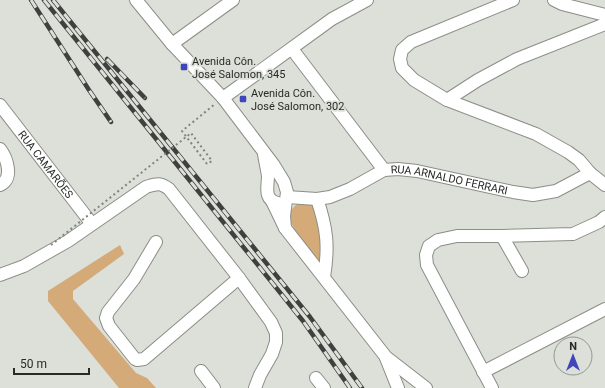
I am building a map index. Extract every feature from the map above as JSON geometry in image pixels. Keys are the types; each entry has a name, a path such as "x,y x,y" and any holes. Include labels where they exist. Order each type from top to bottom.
{"street":[{"path":"136,0 172,44 222,98 273,164 286,186 287,199 284,216 285,228"},
{"path":"172,44 234,0"},
{"path":"222,98 332,19 367,0"},
{"path":"514,0 411,42 402,50 400,59 402,68 414,80 447,100 536,134 568,152 579,160 590,173 605,185"},
{"path":"554,0 562,4 605,15"},
{"path":"447,100 478,80 517,59 605,24"},
{"path":"292,49 384,170"},
{"name":"RUA CAMARÕES","path":"0,105 92,224"},
{"path":"0,185 4,183 7,178 8,171 2,152"},
{"path":"264,153 269,196 285,228 386,357 426,388"},
{"name":"RUA ARNALDO FERRARI","path":"287,199 330,198 350,189 384,170 398,169 417,171 533,195 556,191 590,173"},
{"path":"268,178 274,176 282,178"},
{"path":"0,275 24,266 68,242 146,187 156,184 163,184 170,189 239,278 271,322 276,333 276,342 272,354 260,375 255,388"},
{"path":"272,201 281,203 287,199"},
{"path":"317,199 322,214 327,245 324,277"},
{"path":"492,388 427,265 426,255 428,246 438,240 457,236 573,234 599,222 605,217"},
{"path":"502,236 522,272"},
{"path":"156,242 134,279 108,312 106,318 109,326 137,360 144,359 239,278"},
{"path":"483,372 605,309"},
{"path":"386,357 398,388"},
{"path":"201,371 214,388"},
{"path":"316,378 324,388"}],"path":[{"path":"51,245 192,133 212,161 208,164 182,131 222,98"}],"shaded area":[{"path":"299,203 311,203 320,217 323,232 323,265 293,227 290,215 291,211"},
{"path":"120,245 124,254 73,291 73,299 136,373 147,378 156,388 119,388 48,301 48,291"}],"railway":[{"path":"31,0 111,122"},
{"path":"44,0 303,321 350,388"},
{"path":"53,0 310,317 362,388"},
{"path":"107,59 145,98"}],"place":[{"name":"Avenida Côn. José Salomon, 345","path":"184,67"},
{"name":"Avenida Côn. José Salomon, 302","path":"243,99"}]}
